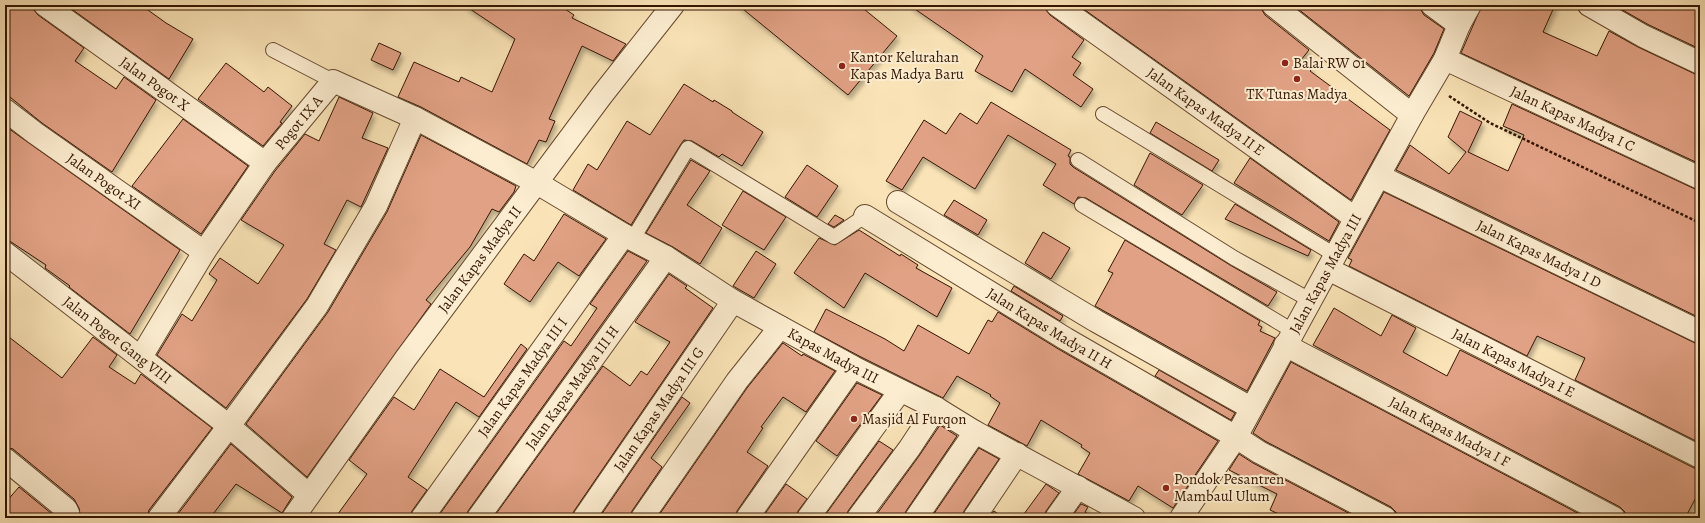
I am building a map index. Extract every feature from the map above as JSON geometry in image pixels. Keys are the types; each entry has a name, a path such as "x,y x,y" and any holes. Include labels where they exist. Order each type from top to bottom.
{"street":[{"name":"Jalan Pogot X","path":"45,5 264,163"},
{"name":"Jalan Kapas Madya II","path":"293,518 406,358 602,95 674,5"},
{"name":"Jalan Kapas Madya II E","path":"1057,5 1355,218"},
{"path":"1273,5 1412,115"},
{"path":"1432,5 1459,25"},
{"name":"Jalan Kapas Madya III","path":"1181,518 1236,436 1412,115 1445,59 1459,25 1470,5"},
{"path":"1590,5 1643,36 1700,63"},
{"name":"Jalan Kapas Madya I C","path":"1445,59 1700,178"},
{"name":"Pogot IX A","path":"141,357 204,252 264,163 332,81 415,118 537,183"},
{"name":"Jalan Pogot XI","path":"5,110 35,133 204,252"},
{"path":"159,518 317,306 376,206 415,118"},
{"name":"Jalan Kapas Madya I D","path":"1379,176 1700,332"},
{"name":"Kapas Madya III","path":"537,183 628,238 666,258 733,301 853,367 936,408 975,432 1134,518"},
{"name":"Jalan Kapas Madya II H","path":"898,202 1096,321 1251,408"},
{"name":"Jalan Kapas Madya II H","path":"865,216 1066,339 1236,436 1259,452 1385,518"},
{"name":"Jalan Kapas Madya III I","path":"422,518 628,238"},
{"name":"Jalan Pogot Gang VIII","path":"5,253 229,426 309,495"},
{"name":"Jalan Kapas Madya III H","path":"478,518 666,258"},
{"name":"Jalan Kapas Madya I E","path":"1332,262 1700,457"},
{"path":"994,295 1008,269"},
{"name":"Jalan Kapas Madya III G","path":"584,518 733,301"},
{"path":"642,518 737,381 780,327"},
{"name":"Jalan Kapas Madya I F","path":"1289,338 1614,518"},
{"path":"747,518 853,367"},
{"path":"808,518 900,391"},
{"path":"858,518 909,449 936,408"},
{"path":"916,518 975,432"},
{"path":"974,518 1017,454"},
{"path":"5,459 66,509 68,511 66,516"},
{"path":"1056,518 1078,487"}],"lane":[{"path":"273,50 332,81"},
{"path":"1103,114 1332,262"},
{"path":"628,238 688,148 834,237 865,216"},
{"path":"1078,160 1234,258 1310,300"},
{"path":"1082,205 1289,338"}],"path":[{"path":"1431,84 1490,123 1700,223"}],"building":[{"path":"5,5 33,5 34,10 38,15 84,48 75,61 116,89 124,77 156,100 112,172 42,123 5,93"},
{"path":"66,5 141,5 166,23 193,39 169,79"},
{"path":"464,5 559,5 574,15 572,18 626,44 613,61 582,46 549,119 555,121 546,142 539,140 527,164 421,107 398,97 414,62 459,82 461,77 492,92 515,39"},
{"name":"Kantor Kelurahan Kapas Madya Baru","path":"738,5 859,5 897,36 848,95"},
{"path":"909,5 1045,5 1046,10 1050,15 1084,40 1072,57 1081,63 1073,75 1093,89 1081,107 1025,69 1012,92 975,71 983,56"},
{"path":"1078,5 1261,5 1265,15 1309,50 1301,60 1312,69 1310,71 1390,130 1351,200"},
{"path":"1293,5 1420,5 1424,15 1444,29 1434,53 1409,96"},
{"path":"1482,5 1555,5 1543,32 1597,56 1609,31 1638,47 1700,75 1700,164 1461,53"},
{"path":"1620,5 1700,5 1700,49 1649,25 1619,8"},
{"path":"379,43 401,53 393,70 371,60"},
{"path":"226,63 264,92 268,87 292,106 280,122 282,123 263,146 198,99"},
{"path":"684,84 713,102 714,100 763,132 742,166 722,154 719,157 692,141 684,140 631,225 573,190 588,164 597,170 627,121 650,135"},
{"path":"339,97 373,113 362,138 388,148 361,207 347,200 324,244 336,250 307,299 226,408 157,355 182,314 192,321 217,280 209,274 220,258 258,284 284,245 241,220 275,171 305,134 319,141"},
{"path":"991,102 1071,150 1068,156 1070,157 1070,164 1073,167 1230,265 1277,292 1268,306 1086,198 1078,197 1074,204 1043,185 1056,164 1008,135 975,189 923,157 902,190 886,181 924,120 946,134 960,113 977,124"},
{"path":"1512,104 1700,190 1700,318 1396,170 1410,145 1449,174 1466,152 1448,137 1460,111 1482,122 1468,152 1508,171 1524,135 1503,126"},
{"path":"183,119 248,166 201,234 132,186"},
{"path":"1156,122 1219,160 1212,171 1150,133"},
{"path":"5,126 180,250 130,334 45,268 46,265 5,238"},
{"path":"421,135 516,186 514,192 499,212 492,209 470,247 426,300 431,304 307,477 246,424 328,312 387,212"},
{"path":"1150,153 1203,185 1182,215 1134,185"},
{"path":"1250,158 1339,222 1329,241 1234,183"},
{"path":"691,160 710,171 687,205 722,228 700,264 673,247 646,233"},
{"path":"807,165 838,186 817,217 785,197"},
{"path":"743,191 786,217 764,250 722,225"},
{"path":"1384,192 1695,343 1700,344 1700,443 1575,380 1585,358 1537,336 1527,356 1349,266 1352,260 1348,258"},
{"path":"954,200 987,220 978,235 944,215"},
{"path":"1235,204 1311,250 1308,256 1225,219"},
{"path":"564,214 606,239 579,276 558,262 530,302 504,284 524,254 534,261"},
{"path":"835,215 844,220 834,227 828,224"},
{"path":"859,230 900,256 901,254 918,265 916,268 952,288 937,317 865,273 844,308 794,273 819,238 835,245"},
{"path":"1043,232 1070,248 1051,279 1025,263"},
{"path":"1125,240 1260,321 1258,325 1262,327 1260,331 1275,338 1247,391 1095,306 1113,273 1108,271"},
{"path":"628,251 647,261 468,511 466,518 437,518 564,341 571,346 597,308 590,304"},
{"path":"756,251 776,264 754,298 733,286"},
{"path":"669,274 687,286 685,288 713,308 574,511 572,518 493,518 603,366 630,386 641,371 647,375 670,342 635,322"},
{"path":"1014,286 1063,316 1060,321 1011,291"},
{"path":"1334,308 1381,336 1392,315 1416,328 1403,352 1447,376 1460,350 1694,468 1700,469 1700,490 1685,518 1626,518 1625,512 1620,507 1313,345"},
{"path":"826,309 885,339 904,351 918,325 969,354 988,320 992,322 998,312 1060,350 1218,441 1173,508 1138,486 1129,501 1078,474 1090,453 1081,447 1082,445 1041,420 1027,446 988,425 1000,403 990,396 991,395 957,376 943,398 814,332"},
{"path":"5,334 62,378 93,337 117,355 109,367 135,384 141,374 212,428 149,510 147,518 79,518 79,508 74,499 13,449 5,447"},
{"path":"783,343 802,356 803,354 835,371 806,412 783,397 761,427 763,428 747,452 768,466 737,511 735,518 657,518 747,388"},
{"path":"521,344 527,349 479,417 456,402 408,477 427,490 412,511 410,518 335,518 367,474 349,460 394,397 414,410 440,369 484,397"},
{"path":"1291,362 1587,518 1397,518 1396,512 1391,507 1265,441 1253,433"},
{"path":"1159,370 1235,413 1231,420 1155,376"},
{"name":"Masjid Al Furqon","path":"857,383 882,395 837,456 816,441"},
{"path":"682,397 690,403 651,458 662,467 632,511 630,518 599,518"},
{"path":"940,425 957,436 906,511 904,518 874,518 919,456"},
{"path":"879,441 893,450 848,511 846,518 823,518"},
{"path":"231,444 292,497 282,513 236,484 210,518 175,518"},
{"path":"979,448 999,459 964,511 962,518 931,518"},
{"path":"1239,454 1253,463 1358,518 1287,518 1270,510 1277,494 1229,470"},
{"path":"786,484 807,499 798,511 796,518 762,518"},
{"path":"1046,484 1059,493 1046,511 1044,518 1021,518"},
{"path":"19,487 52,514 52,518 5,518 5,503"},
{"path":"1081,504 1088,507 1085,512 1093,518 1071,518"},
{"path":"994,511 1004,518 989,518"}],"place":[{"name":"Balai RW 01","path":"1285,63"},
{"name":"Kantor Kelurahan Kapas Madya Baru","path":"842,66"},
{"name":"TK Tunas Madya","path":"1297,79"},
{"name":"Masjid Al Furqon","path":"854,419"},
{"name":"Pondok Pesantren Mambaul Ulum","path":"1166,488"}]}
